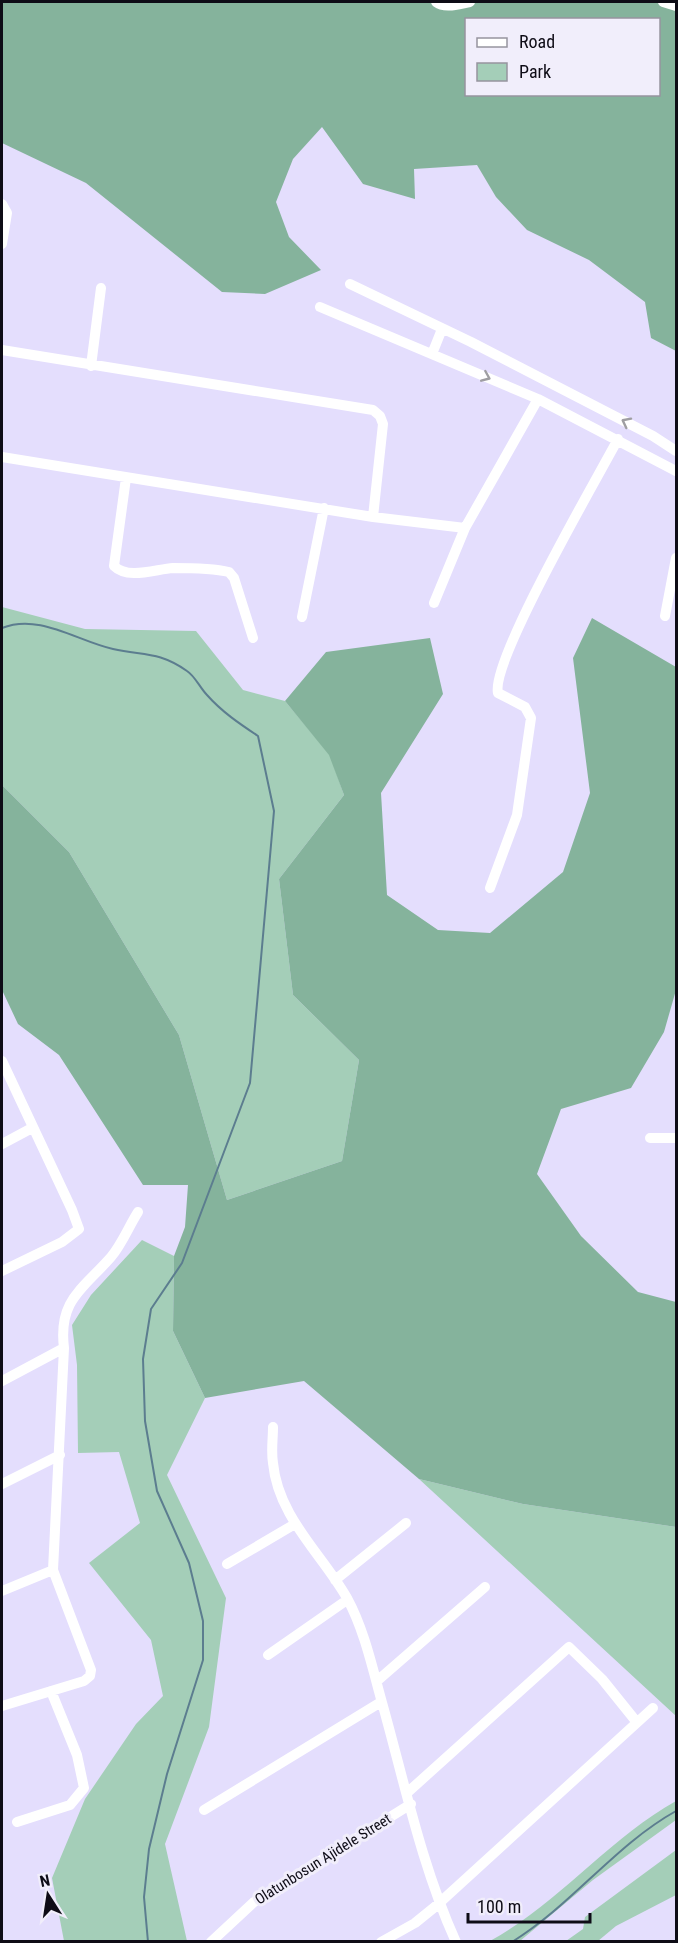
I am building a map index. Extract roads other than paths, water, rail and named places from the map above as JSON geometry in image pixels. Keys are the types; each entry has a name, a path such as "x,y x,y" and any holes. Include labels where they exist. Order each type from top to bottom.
{"street":[{"path":"436,2 456,5 470,2"},
{"path":"663,2 676,6"},
{"path":"2,204 7,213 2,244"},
{"path":"350,284 616,416 676,451"},
{"path":"91,366 101,288"},
{"path":"320,307 538,399 676,471"},
{"path":"432,354 442,329"},
{"path":"2,350 373,410 380,416 383,424 373,517"},
{"path":"434,603 465,528 538,399"},
{"path":"490,888 517,815 531,718 525,707 498,693 498,679 512,638 618,439"},
{"path":"2,457 373,517 465,528"},
{"path":"126,478 114,566 124,571 146,572 172,568 229,572 234,578 253,638"},
{"path":"302,617 324,508"},
{"path":"665,616 676,558"},
{"path":"2,1061 79,1229 62,1242 2,1271"},
{"path":"2,1144 32,1128"},
{"path":"650,1138 676,1138"},
{"path":"2,1706 84,1681 90,1676 91,1670 53,1570 60,1455 62,1331 68,1303 112,1255 138,1212"},
{"path":"2,1380 63,1348"},
{"path":"273,1427 273,1464 294,1524 348,1600 377,1681 439,1903 456,1941"},
{"path":"2,1484 60,1455"},
{"path":"335,1580 406,1523"},
{"path":"227,1564 294,1524"},
{"path":"2,1592 53,1570"},
{"path":"377,1681 485,1587"},
{"path":"268,1655 348,1600"},
{"path":"408,1792 569,1647 602,1679 635,1720"},
{"path":"17,1822 70,1805 84,1788 76,1755 51,1691"},
{"path":"204,1810 381,1702"},
{"path":"381,1941 415,1923 439,1903 653,1708"},
{"name":"Olatunbosun Ajidele Street","path":"211,1941 254,1902 411,1804"}],"waterway":[{"path":"2,628 16,624 44,626 113,649 159,657 187,671 219,707 258,736 274,811 250,1083 182,1263 151,1309 143,1359 145,1421 157,1491 189,1563 203,1621 203,1660 167,1774 149,1849 144,1897 148,1942"},
{"path":"512,1942 554,1911 633,1841 676,1811"}]}
